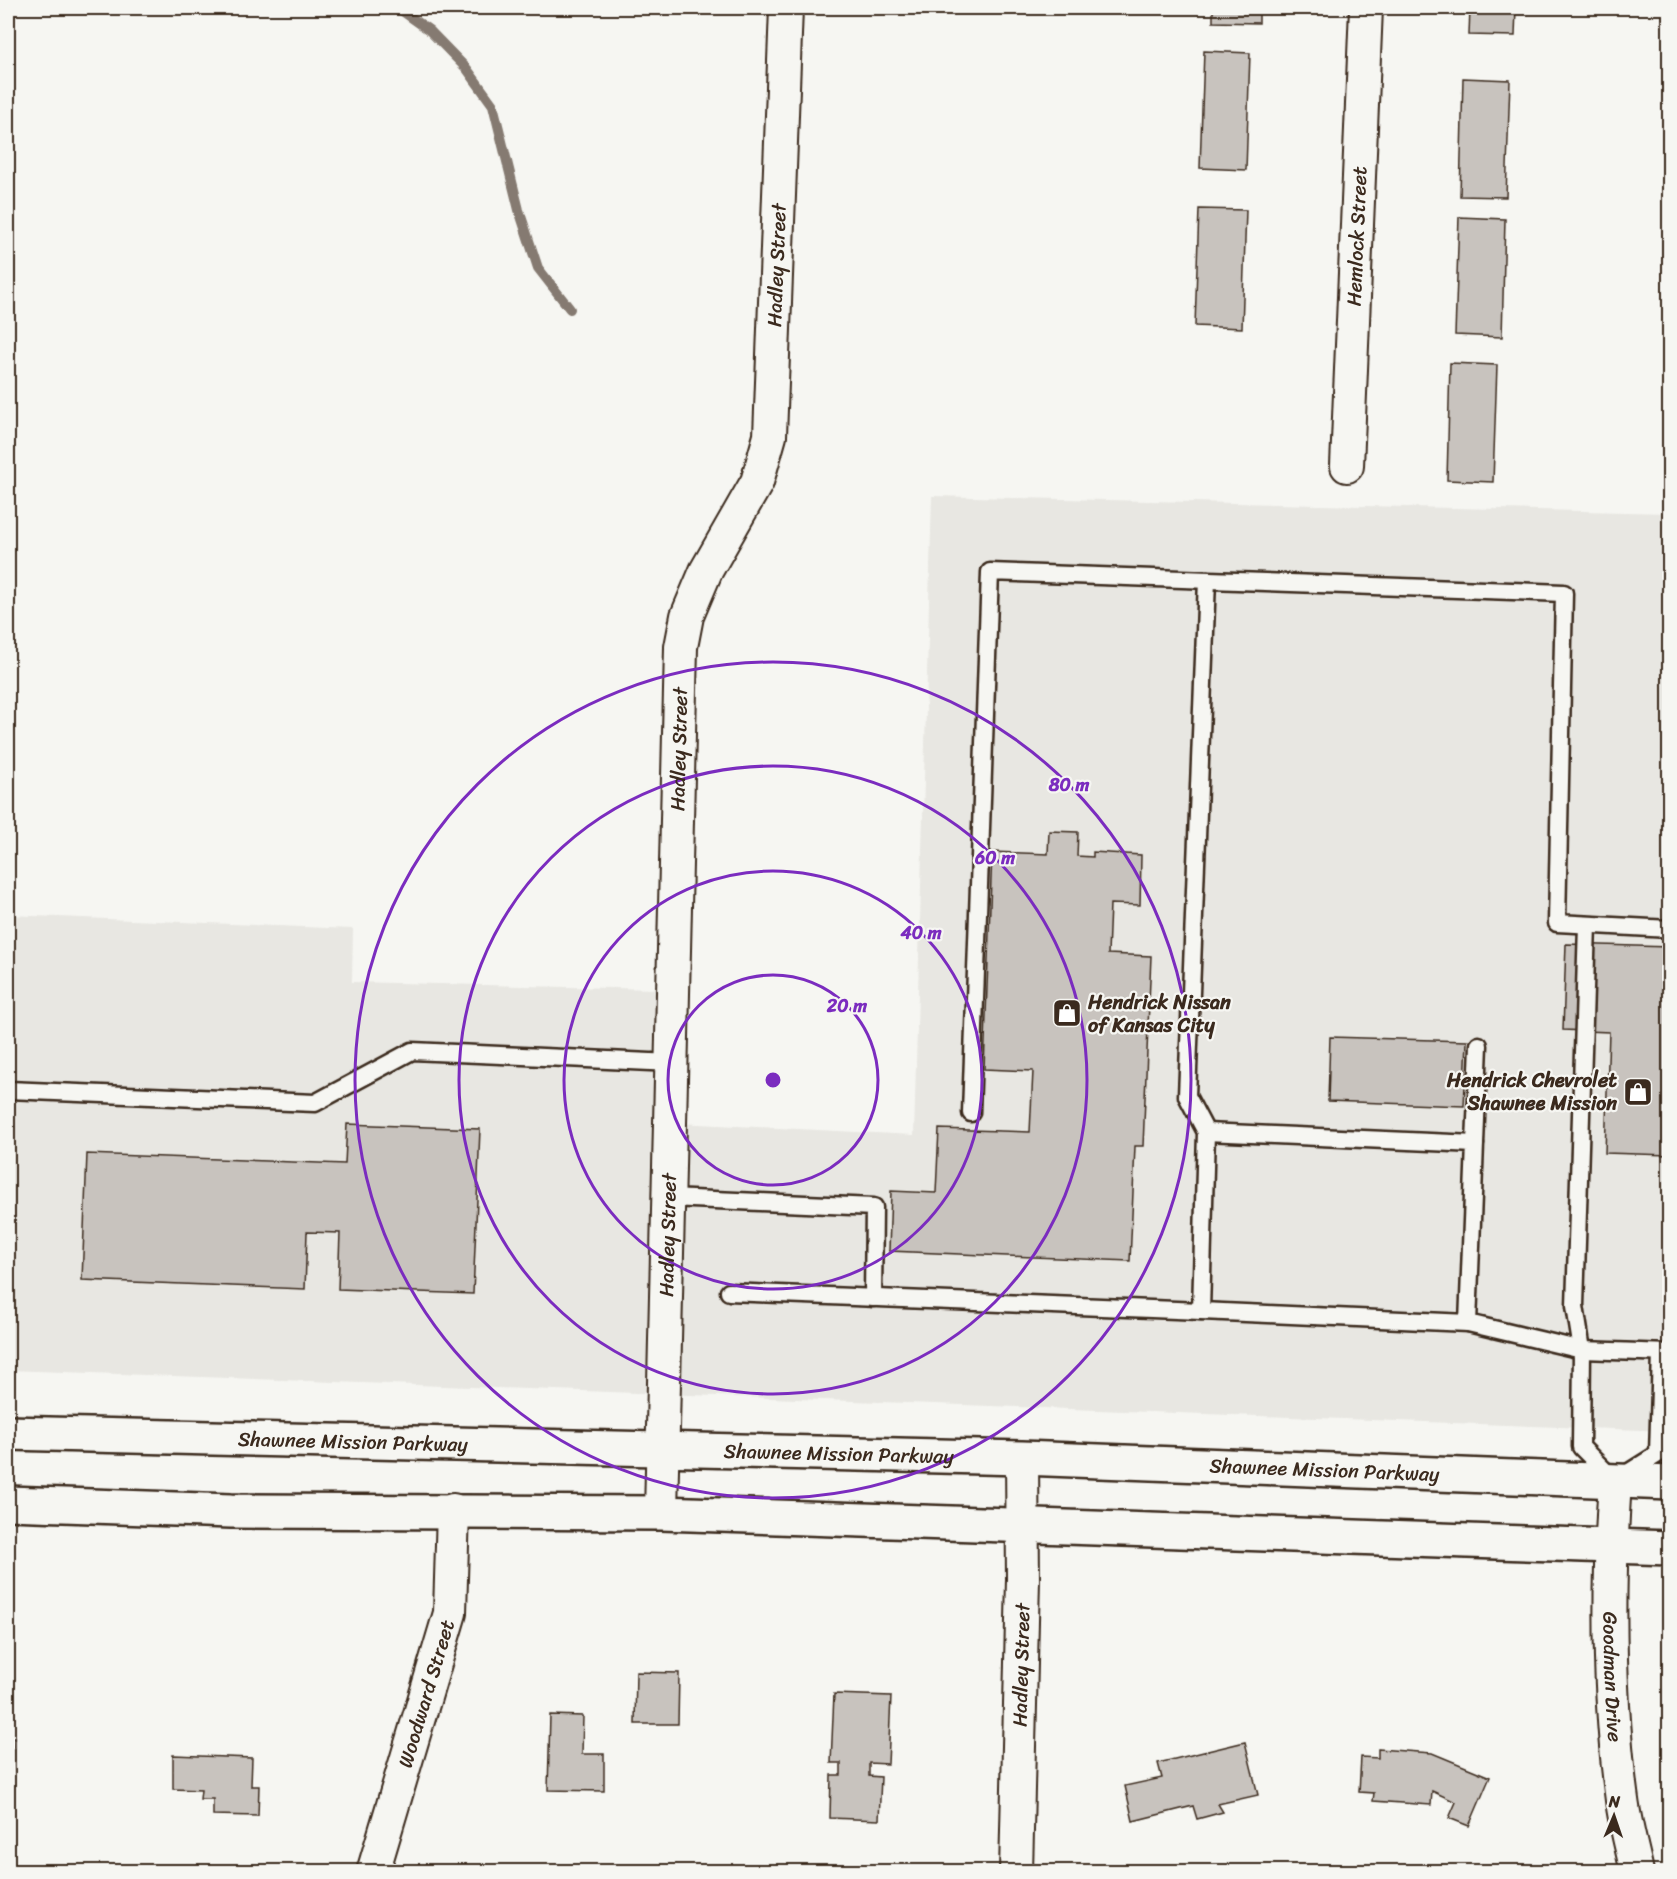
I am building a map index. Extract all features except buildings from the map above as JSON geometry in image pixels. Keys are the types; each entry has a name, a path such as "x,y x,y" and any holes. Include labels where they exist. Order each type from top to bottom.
{"highway":[{"name":"Shawnee Mission Parkway","path":"8,1433 1022,1458 1670,1483"},
{"path":"8,1503 231,1511 453,1510 661,1513 1670,1548"}],"street":[{"name":"Hadley Street","path":"661,1513 681,647 687,616 706,571 757,482 770,436 786,8"},
{"name":"Hemlock Street","path":"1347,466 1366,8"},
{"name":"Hadley Street","path":"1016,1872 1023,1579 1022,1458"},
{"name":"Goodman Drive","path":"1615,1481 1611,1545 1614,1719 1622,1802 1637,1872"},
{"name":"Woodward Street","path":"374,1872 450,1613 453,1510"}],"lane":[{"path":"971,1113 990,572 1564,592 1557,923 1670,929"},
{"path":"1201,1311 1206,1132 1187,1096 1207,580"},
{"path":"729,1292 1468,1323 1582,1350 1665,1353 1658,1454 1615,1481 1581,1447 1582,1350 1575,1306 1587,925"},
{"path":"1468,1323 1479,1045"},
{"path":"8,1090 315,1103 412,1051 672,1063"},
{"path":"1206,1132 1475,1144"},
{"path":"669,1198 874,1207 873,1298"}],"shaded area":[{"path":"932,496 1669,513 1669,1431 8,1370 8,915 353,929 352,982 657,989 660,1122 914,1135"}],"waterway":[{"path":"398,8 429,30 467,69 493,105 519,210 538,268 570,309"}],"place":[{"name":"Hendrick Nissan of Kansas City","path":"1067,1013"},
{"name":"Hendrick Chevrolet Shawnee Mission","path":"1638,1092"}]}
